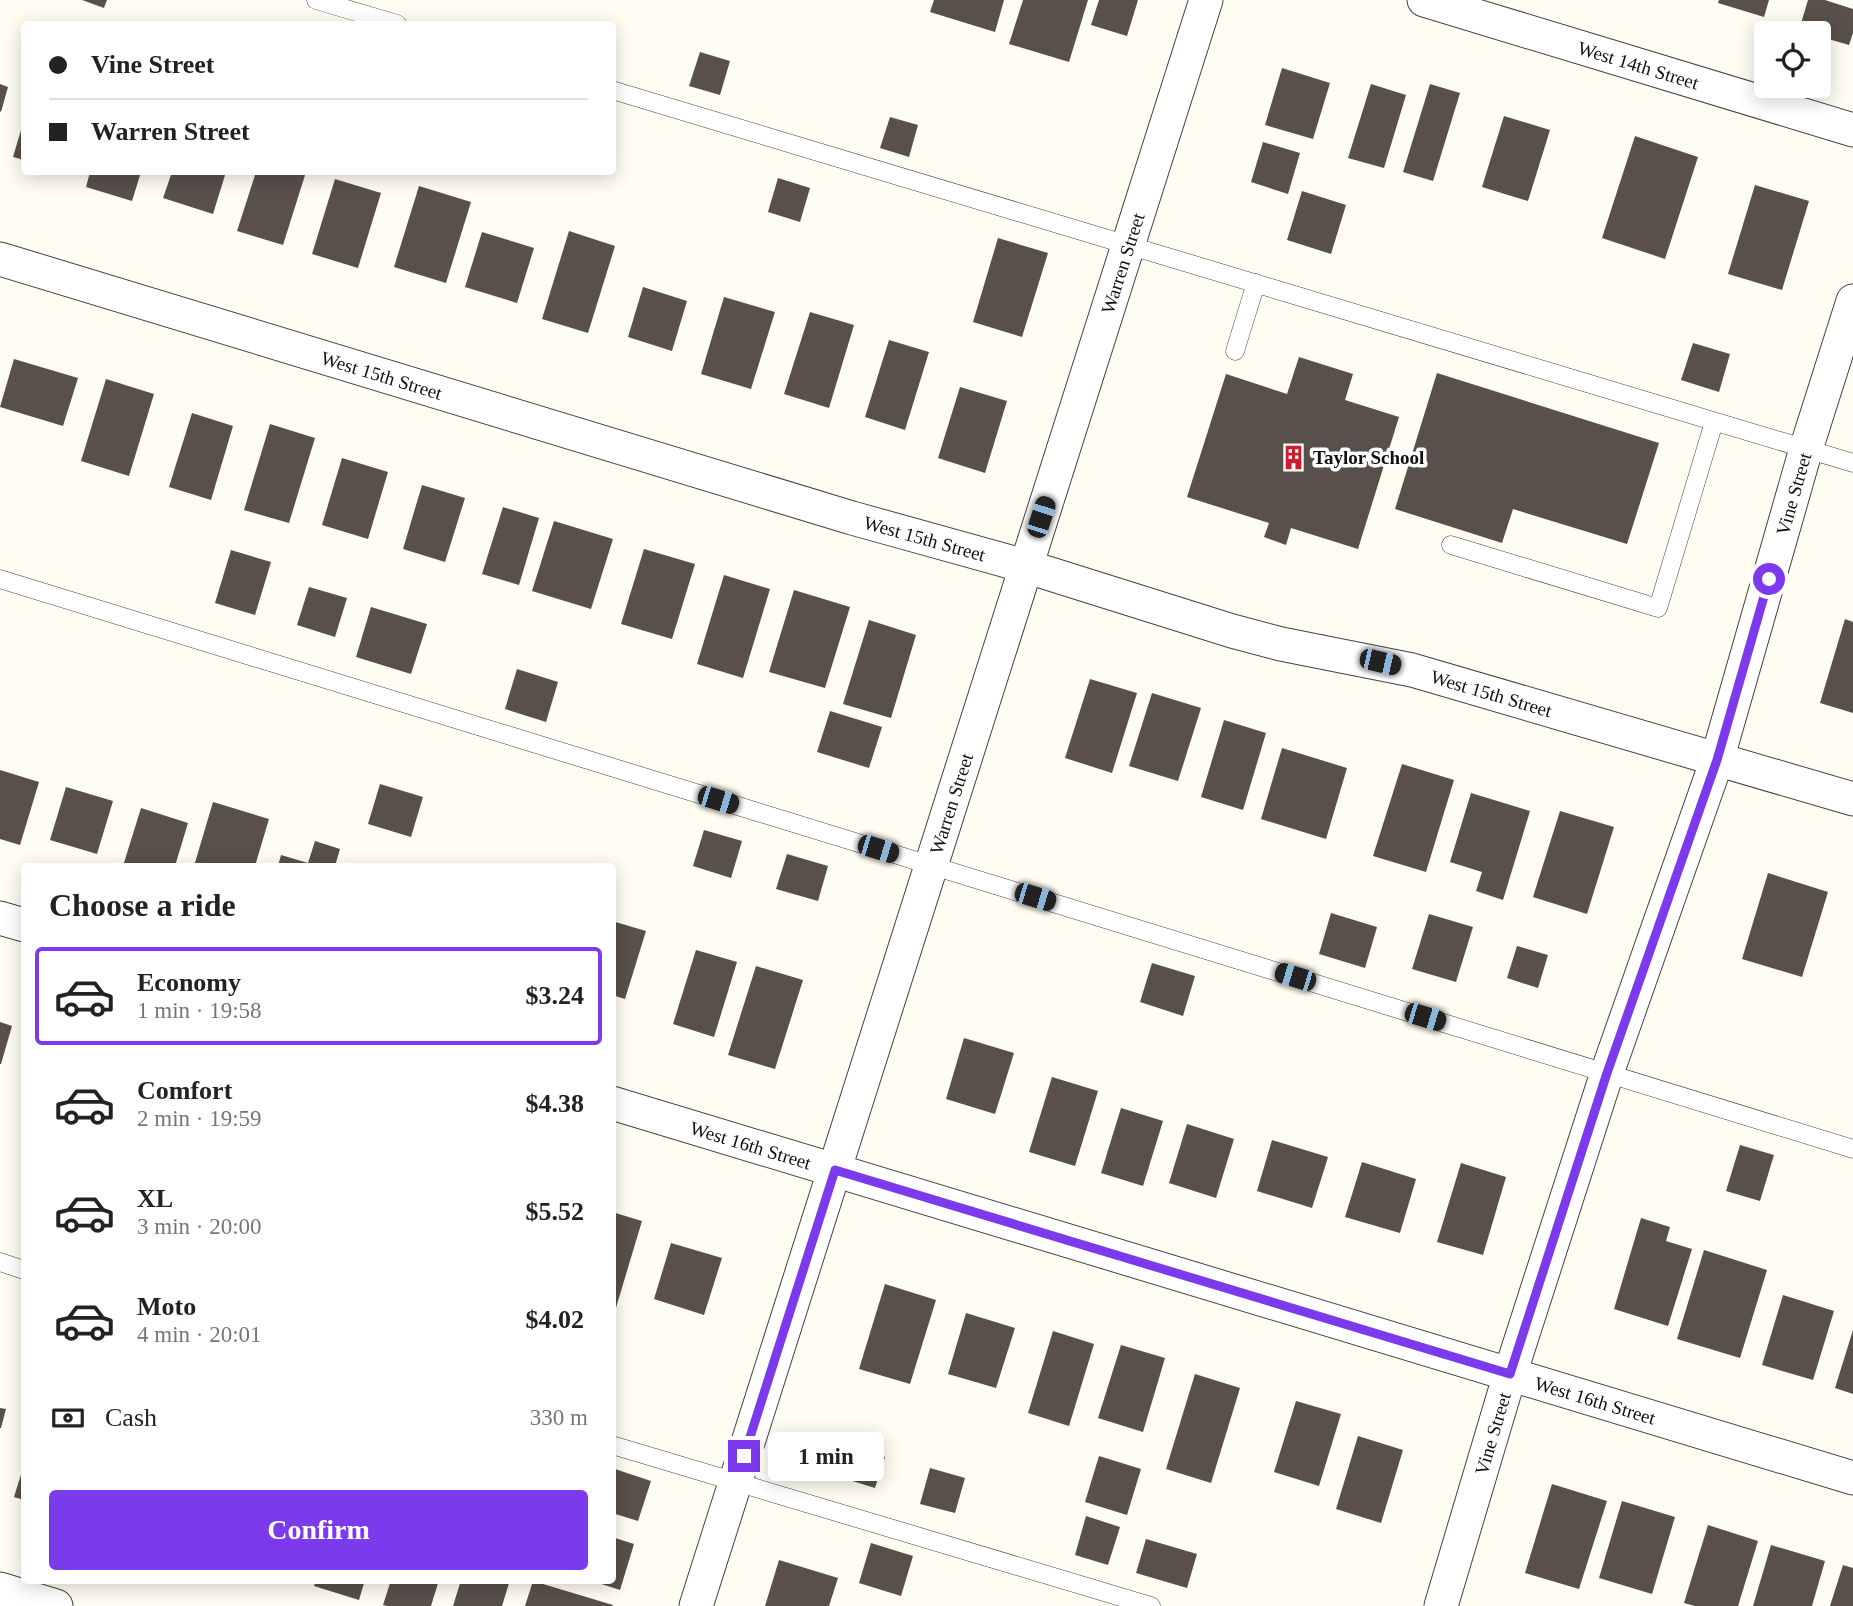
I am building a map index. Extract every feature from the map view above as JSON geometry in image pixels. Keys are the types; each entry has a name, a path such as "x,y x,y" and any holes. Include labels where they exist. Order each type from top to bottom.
{"street":[{"name":"Warren Street","path":"696,1606 1206,0"},
{"name":"West 14th Street","path":"1424,0 1853,130"},
{"name":"West 15th Street","path":"0,259 852,518 1026,566 1231,631 1281,644 1412,670 1853,799"},
{"name":"Vine Street","path":"1441,1606 1510,1374 1607,1073 1717,760 1806,449 1853,301"},
{"path":"0,918 21,924"},
{"name":"West 16th Street","path":"616,1104 1853,1478"},
{"path":"0,1589 56,1606"}],"lane":[{"path":"316,0 387,21"},
{"path":"616,91 1853,463"},
{"path":"1235,351 1256,284"},
{"path":"1451,545 1658,608 1714,422"},
{"path":"0,579 1853,1149"},
{"path":"0,1262 21,1269"},
{"path":"616,1446 1151,1606"}],"building":[{"path":"82,0 107,0 104,8"},
{"path":"934,0 1004,0 995,32 930,12"},
{"path":"1023,0 1088,0 1069,62 1009,44"},
{"path":"1099,0 1138,0 1127,36 1091,25"},
{"path":"1719,0 1769,0 1764,17 1718,3"},
{"path":"1808,0 1825,0 1853,9 1853,33 1849,45 1831,40 1831,21 1802,21"},
{"path":"700,52 730,61 720,95 689,86"},
{"path":"1282,68 1330,83 1313,139 1265,125"},
{"path":"0,84 8,87 1,112 0,111"},
{"path":"1371,84 1406,95 1384,168 1348,158"},
{"path":"1430,84 1460,93 1433,181 1403,172"},
{"path":"1504,116 1550,130 1528,201 1482,187"},
{"path":"890,117 918,125 909,157 880,148"},
{"path":"21,130 21,159 13,157"},
{"path":"1635,136 1698,157 1665,259 1602,238"},
{"path":"1263,142 1300,153 1288,194 1251,182"},
{"path":"89,175 140,175 132,201 86,187"},
{"path":"171,175 225,175 213,214 163,198"},
{"path":"255,175 305,175 283,245 237,231"},
{"path":"778,178 810,188 800,222 768,212"},
{"path":"335,179 381,193 358,268 312,254"},
{"path":"1755,185 1809,201 1782,290 1728,274"},
{"path":"419,186 471,202 446,283 394,267"},
{"path":"1302,191 1346,205 1331,254 1287,240"},
{"path":"569,231 615,246 588,333 542,319"},
{"path":"482,232 534,248 517,303 465,287"},
{"path":"998,238 1048,253 1022,337 973,322"},
{"path":"643,287 687,301 672,351 628,337"},
{"path":"724,297 775,312 751,389 701,374"},
{"path":"810,312 854,325 829,408 784,394"},
{"path":"889,340 929,352 905,430 865,417"},
{"path":"1693,343 1730,354 1719,392 1681,380"},
{"name":"Taylor School","path":"1299,357 1353,374 1345,400 1399,417 1358,549 1291,528 1286,545 1264,537 1269,523 1187,497 1226,374 1287,394"},
{"path":"14,359 78,378 63,426 0,407"},
{"path":"1437,373 1659,443 1627,544 1513,509 1502,543 1395,509"},
{"path":"106,379 154,394 129,476 81,461"},
{"path":"960,387 1007,401 985,473 938,458"},
{"path":"192,413 233,426 211,500 169,487"},
{"path":"270,424 315,438 289,523 244,510"},
{"path":"342,458 388,472 368,539 322,525"},
{"path":"422,485 465,498 445,562 403,549"},
{"path":"503,507 539,518 519,585 482,574"},
{"path":"554,521 613,539 591,609 532,591"},
{"path":"644,549 695,564 672,639 621,624"},
{"path":"231,550 271,562 255,615 215,603"},
{"path":"724,575 770,589 743,678 697,664"},
{"path":"309,587 347,598 335,637 297,625"},
{"path":"794,590 850,607 825,688 769,672"},
{"path":"371,607 427,624 411,674 356,657"},
{"path":"1845,619 1853,622 1853,713 1820,703"},
{"path":"869,620 916,635 891,718 843,704"},
{"path":"517,669 558,682 546,722 505,709"},
{"path":"1090,679 1137,693 1112,773 1065,758"},
{"path":"1152,693 1201,708 1178,781 1129,766"},
{"path":"830,711 882,727 869,768 817,752"},
{"path":"1224,720 1266,733 1243,810 1201,797"},
{"path":"1282,748 1347,768 1326,839 1261,819"},
{"path":"1402,764 1454,780 1426,872 1373,856"},
{"path":"0,770 39,782 20,845 0,839"},
{"path":"380,784 423,797 411,837 368,824"},
{"path":"66,787 113,801 97,854 50,840"},
{"path":"1471,793 1530,811 1503,900 1476,891 1482,872 1450,862"},
{"path":"213,802 269,819 256,863 195,863"},
{"path":"141,808 188,823 176,863 124,863"},
{"path":"1560,811 1614,827 1587,914 1533,897"},
{"path":"704,830 742,841 731,878 693,866"},
{"path":"315,841 340,849 336,863 308,863"},
{"path":"787,854 828,866 818,901 776,889"},
{"path":"281,855 308,863 279,863"},
{"path":"1768,873 1828,892 1802,977 1742,959"},
{"path":"1331,913 1377,927 1365,968 1319,954"},
{"path":"1429,914 1473,927 1456,982 1412,969"},
{"path":"616,922 646,931 625,999 616,996"},
{"path":"1517,946 1548,955 1538,988 1507,978"},
{"path":"696,950 737,962 714,1037 673,1024"},
{"path":"1152,963 1195,976 1183,1016 1140,1002"},
{"path":"756,966 803,980 775,1069 728,1055"},
{"path":"0,1022 12,1026 1,1064 0,1064"},
{"path":"964,1038 1014,1053 995,1114 946,1099"},
{"path":"1052,1077 1098,1091 1075,1166 1029,1152"},
{"path":"1121,1108 1163,1121 1143,1186 1101,1173"},
{"path":"1187,1124 1234,1139 1216,1198 1169,1183"},
{"path":"1272,1140 1328,1157 1312,1208 1257,1191"},
{"path":"1740,1145 1774,1155 1760,1201 1726,1191"},
{"path":"1362,1162 1416,1179 1400,1233 1345,1217"},
{"path":"1461,1163 1506,1177 1483,1255 1437,1242"},
{"path":"616,1213 642,1221 616,1308"},
{"path":"1641,1218 1670,1227 1666,1241 1692,1249 1668,1326 1614,1309"},
{"path":"671,1243 722,1258 704,1315 654,1299"},
{"path":"1704,1250 1767,1270 1740,1358 1677,1339"},
{"path":"885,1284 936,1300 910,1384 859,1369"},
{"path":"1783,1295 1834,1311 1813,1380 1762,1365"},
{"path":"966,1313 1015,1328 996,1388 948,1374"},
{"path":"1853,1330 1853,1394 1835,1388"},
{"path":"1053,1331 1094,1344 1069,1426 1028,1413"},
{"path":"1121,1345 1165,1358 1143,1432 1098,1418"},
{"path":"1195,1374 1240,1388 1211,1483 1166,1469"},
{"path":"1296,1401 1341,1414 1319,1486 1274,1472"},
{"path":"0,1408 6,1409 1,1428 0,1428"},
{"path":"1358,1436 1403,1450 1381,1523 1336,1509"},
{"path":"856,1447 885,1457 875,1488 846,1479"},
{"path":"1099,1456 1141,1469 1127,1515 1085,1502"},
{"path":"930,1468 965,1478 955,1513 920,1504"},
{"path":"616,1469 651,1481 638,1521 616,1514"},
{"path":"21,1475 21,1499 14,1497"},
{"path":"1552,1484 1607,1501 1579,1589 1525,1573"},
{"path":"1622,1501 1675,1517 1652,1594 1599,1578"},
{"path":"1086,1516 1120,1527 1108,1565 1075,1555"},
{"path":"1708,1525 1758,1541 1738,1606 1695,1606 1684,1603"},
{"path":"616,1538 634,1544 620,1590 601,1584 616,1584"},
{"path":"1146,1539 1197,1554 1187,1588 1136,1573"},
{"path":"871,1543 913,1556 901,1596 859,1583"},
{"path":"1771,1545 1825,1561 1812,1606 1753,1606"},
{"path":"779,1560 838,1578 829,1606 765,1606"},
{"path":"1843,1565 1853,1568 1853,1606 1830,1606"},
{"path":"315,1584 364,1584 359,1600 314,1586"},
{"path":"390,1584 438,1584 431,1606 383,1605"},
{"path":"460,1584 509,1584 502,1606 453,1606"},
{"path":"532,1584 543,1584 613,1605 613,1606 525,1606"}],"place":[{"name":"Taylor School","path":"1293,457"}],"route":[{"path":"744,1456 835,1170 1510,1374 1607,1073 1717,760 1769,579"}]}
